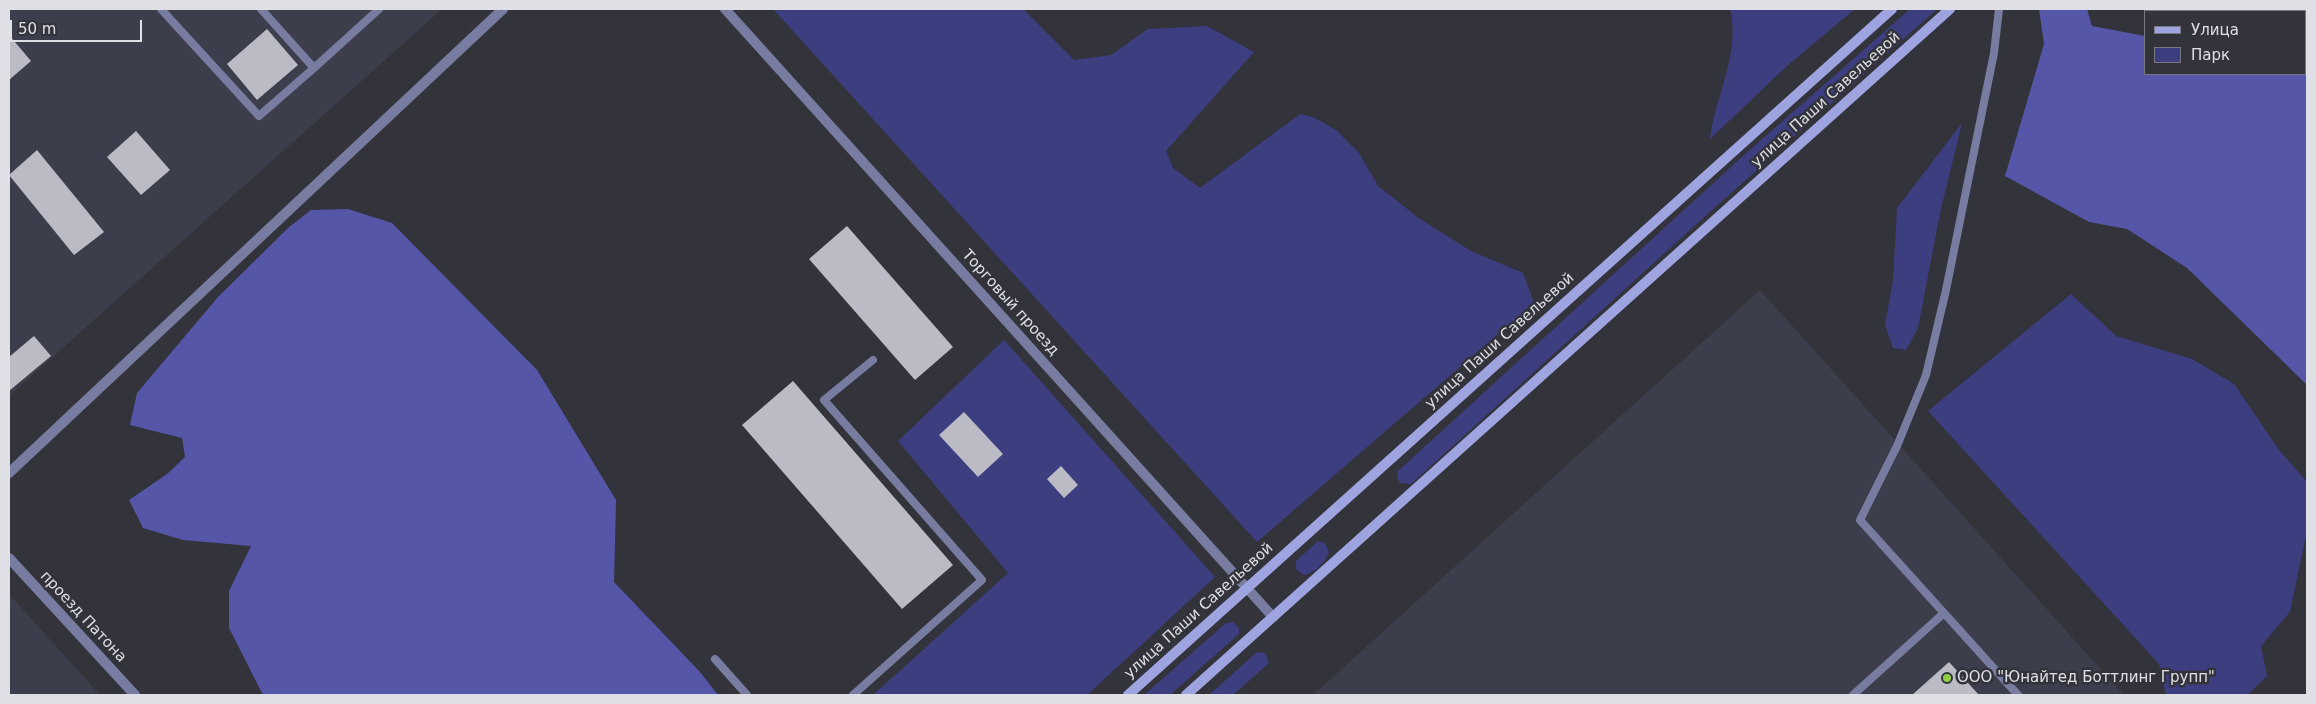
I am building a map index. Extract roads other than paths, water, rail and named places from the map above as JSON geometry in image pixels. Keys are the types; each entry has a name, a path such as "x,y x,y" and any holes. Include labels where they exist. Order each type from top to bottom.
{"street":[{"path":"9,473 503,9"},
{"name":"Торговый проезд","path":"725,9 1273,617"},
{"name":"улица Паши Савельевой","path":"1128,695 1892,9"},
{"name":"улица Паши Савельевой","path":"1186,695 1950,9"},
{"name":"проезд Патона","path":"9,558 135,695"}],"lane":[{"path":"161,9 259,116 379,9"},
{"path":"261,9 314,68"},
{"path":"1999,9 1994,53 1956,243 1926,375 1898,446 1860,520 2018,695"},
{"path":"853,695 982,580 824,400 873,360"},
{"path":"1853,695 1944,613"},
{"path":"715,659 747,695"}],"place":[{"name":"ООО \"Юнайтед Боттлинг Групп\"","path":"1947,678"}]}
